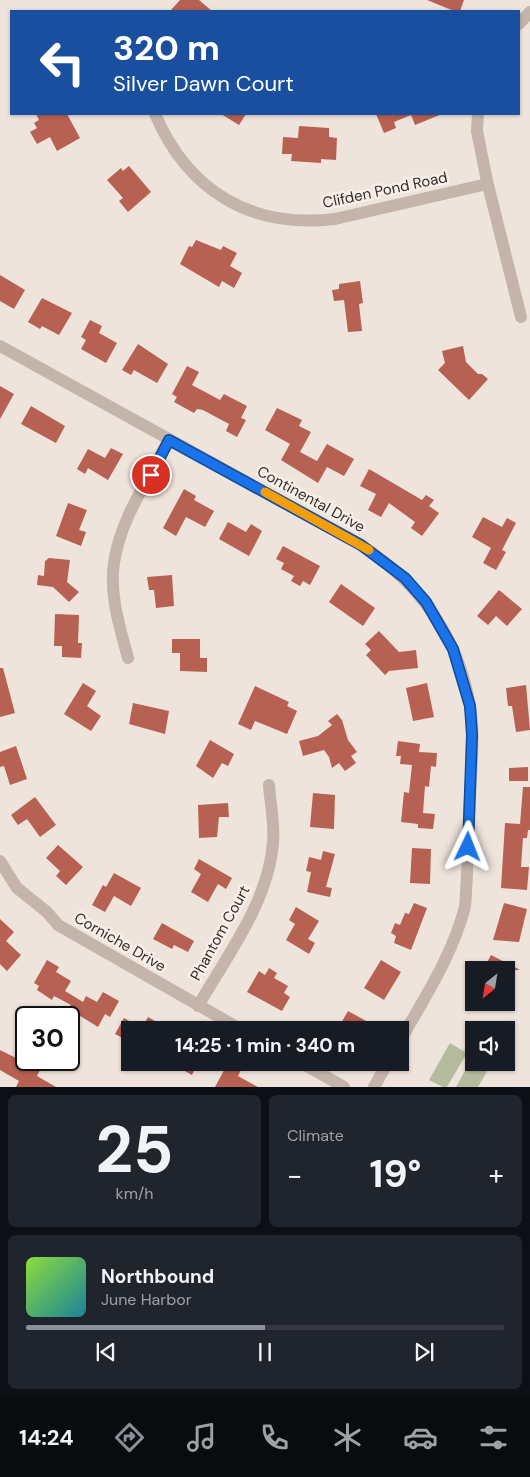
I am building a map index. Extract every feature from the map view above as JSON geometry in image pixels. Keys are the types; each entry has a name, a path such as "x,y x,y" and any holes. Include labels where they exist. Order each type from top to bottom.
{"street":[{"path":"520,23 530,12"},
{"name":"Clifden Pond Road","path":"155,115 171,148 196,178 237,206 277,218 315,222 336,219 487,184"},
{"path":"478,115 478,131 487,184 521,317"},
{"name":"Continental Drive","path":"0,346 378,556 405,578 426,602 453,649 470,706 472,735 465,907 458,933 449,955 409,1025"},
{"path":"128,658 117,619 113,565 120,535 169,440"},
{"name":"Phantom Court","path":"198,1006 261,896 270,870 274,841 269,785"},
{"name":"Corniche Drive","path":"0,861 17,888 47,912 58,924 226,1021"},
{"path":"316,1071 344,1087"},
{"path":"374,1087 383,1071"}],"green space":[{"path":"450,1043 465,1052 465,1056 447,1087 429,1080"},
{"path":"465,1071 487,1071 478,1087 456,1087"}],"building":[{"path":"180,0 199,0 211,10 171,10"},
{"path":"427,0 464,0 460,10 452,10"},
{"path":"36,115 68,115 80,138 57,151 50,137 37,144 30,132 37,128 34,123 39,120"},
{"path":"223,115 245,115 239,125"},
{"path":"376,115 411,115 394,122 396,128 384,133"},
{"path":"411,115 440,115 415,125"},
{"path":"299,126 329,128 329,137 337,138 336,160 321,159 321,163 291,161 292,154 282,154 283,137 298,138"},
{"path":"129,166 151,192 128,212 119,201 123,198 107,180 121,168 123,171"},
{"path":"196,240 221,250 223,246 237,253 230,266 242,273 234,288 222,281 219,287 180,264 189,246 192,247"},
{"path":"0,275 25,290 14,309 0,301"},
{"path":"360,281 363,303 359,304 362,331 348,332 344,300 334,301 332,290 339,289 339,284"},
{"path":"42,298 72,313 59,335 42,326 40,329 28,322"},
{"path":"90,320 102,326 99,333 117,343 106,363 81,349 86,340 81,337"},
{"path":"138,344 168,364 157,383 134,370 131,375 122,370"},
{"path":"463,346 466,362 478,374 482,374 488,379 469,400 438,370 445,363 442,351"},
{"path":"187,366 199,372 192,385 220,400 224,394 247,406 241,418 246,420 237,437 226,431 229,424 203,410 197,409 194,413 174,402 177,397 172,394"},
{"path":"0,386 14,394 0,419"},
{"path":"31,406 65,426 56,443 21,424"},
{"path":"277,408 302,420 299,426 311,432 300,452 317,461 327,444 354,459 344,476 327,467 318,483 281,460 290,444 265,430"},
{"path":"111,448 123,454 108,480 88,468 85,474 77,469 88,449 105,458"},
{"path":"369,469 422,500 426,495 434,500 429,506 439,513 422,536 411,528 415,522 389,503 381,517 368,510 376,494 360,486"},
{"path":"184,489 196,496 194,500 214,511 205,527 186,517 176,536 163,528"},
{"path":"68,503 87,510 79,530 86,532 81,546 56,536"},
{"path":"483,517 502,527 507,518 516,523 502,550 506,552 496,570 483,563 491,548 472,537"},
{"path":"228,522 246,532 251,524 262,531 249,556 219,539"},
{"path":"283,546 320,566 310,585 303,581 300,586 291,581 294,576 281,569 284,563 276,559"},
{"path":"49,558 70,560 67,582 79,592 69,602 53,587 37,585 38,575 44,576 45,561"},
{"path":"172,575 174,606 156,608 154,590 149,590 147,577"},
{"path":"341,584 375,608 363,626 329,602"},
{"path":"499,590 522,609 507,626 496,616 488,625 477,616"},
{"path":"55,614 79,615 78,643 82,643 81,658 62,657 62,646 54,646"},
{"path":"379,631 399,652 416,650 418,668 389,671 385,675 366,655 371,650 365,644"},
{"path":"172,639 200,639 200,658 207,658 207,672 180,671 180,653 172,653"},
{"path":"0,668 3,668 15,713 0,717"},
{"path":"83,683 96,691 87,706 101,716 91,731 64,714"},
{"path":"427,683 434,717 413,721 406,688"},
{"path":"526,685 530,730 516,732 512,706 508,706 506,688"},
{"path":"255,686 289,702 287,706 297,711 287,734 255,721 251,730 238,724"},
{"path":"133,703 169,711 165,734 129,724"},
{"path":"337,714 342,720 348,740 357,752 351,756 356,763 345,771 339,763 332,768 329,757 324,750 303,756 299,741 318,736 332,725 328,721"},
{"path":"210,740 234,754 228,766 222,763 213,778 196,766"},
{"path":"398,741 420,744 419,752 437,753 436,767 431,766 429,787 425,786 423,813 435,814 433,829 418,828 418,824 401,822 404,792 409,793 412,765 400,764 401,756 396,756"},
{"path":"16,746 27,779 10,785 4,766 0,767 0,752"},
{"path":"528,767 528,781 509,781 509,768"},
{"path":"523,787 530,787 530,830 528,830 527,838 523,838 521,867 529,867 527,890 501,888 505,823 520,824"},
{"path":"313,793 335,795 334,829 310,827"},
{"path":"35,797 56,825 40,837 27,819 18,825 11,815"},
{"path":"228,803 229,817 219,817 217,837 199,838 198,805"},
{"path":"58,845 83,867 66,885 56,876 60,871 46,858"},
{"path":"412,848 431,849 430,884 410,883"},
{"path":"323,851 335,854 326,887 332,888 330,897 307,892 311,872 306,871 309,857 321,860"},
{"path":"199,859 232,878 226,889 218,884 208,902 191,892 201,874 194,869"},
{"path":"114,873 141,888 131,906 114,896 105,912 92,905 103,885 106,887"},
{"path":"414,903 427,908 411,950 394,943 396,936 391,933 395,923 400,925 405,913 409,914"},
{"path":"504,903 527,909 519,942 493,940"},
{"path":"296,907 319,921 308,939 315,943 309,954 286,940 295,924 289,920"},
{"path":"0,919 14,932 6,941 21,955 7,971 0,964"},
{"path":"162,923 194,941 188,952 174,945 172,949 153,939"},
{"path":"491,955 503,961 488,961"},
{"path":"47,960 59,967 56,972 71,981 65,991 83,1002 86,996 97,1002 103,992 119,1001 110,1017 105,1014 98,1027 80,1016 80,1006 70,1006 54,996 52,1000 37,990 39,986 34,983"},
{"path":"381,960 401,972 384,1000 364,988"},
{"path":"269,968 277,973 274,978 288,986 284,993 290,997 282,1011 247,992 259,971 265,975"},
{"path":"348,1011 366,1021 342,1021"},
{"path":"148,1017 155,1021 146,1021"},
{"path":"121,1023 121,1037 115,1034"},
{"path":"0,1050 15,1058 15,1071 40,1071 37,1076 56,1087 16,1087 19,1081 0,1070"},
{"path":"185,1071 194,1071 192,1075"},
{"path":"224,1071 240,1071 238,1076 258,1087 215,1087"}],"slow traffic":[{"path":"265,492 369,550"}],"route":[{"path":"151,475 169,440 361,545 405,578 426,602 453,649 463,677 470,706 472,735 468,847"}]}
